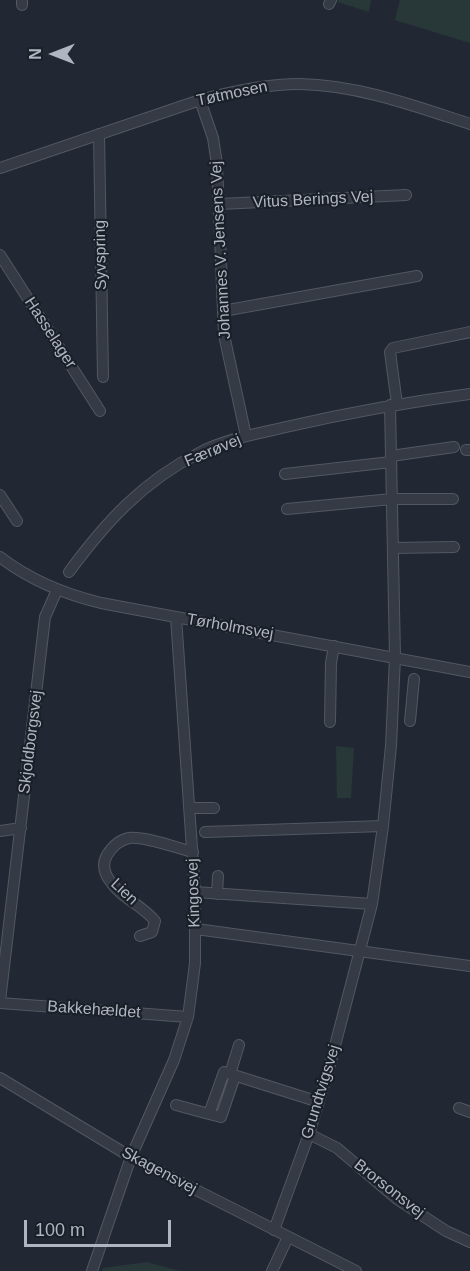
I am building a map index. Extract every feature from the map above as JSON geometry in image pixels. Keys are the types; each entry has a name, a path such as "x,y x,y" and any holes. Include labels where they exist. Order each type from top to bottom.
{"street":[{"name":"Tøtmosen","path":"0,168 200,100 233,91 266,86 300,84 334,86 367,92 470,124"},
{"name":"Johannes V. Jensens Vej","path":"200,100 213,138 218,164 224,335 246,436"},
{"name":"Syvspring","path":"99,134 103,377"},
{"name":"Vitus Berings Vej","path":"220,204 406,195"},
{"name":"Hasselager","path":"0,255 100,411"},
{"path":"223,311 417,276"},
{"path":"394,404 390,352 393,348 470,332"},
{"name":"Færøvej","path":"69,572 122,507 171,469 200,452 246,436 394,404 470,394"},
{"name":"Grundtvigsvej","path":"274,1230 319,1102 372,904 383,826 395,657 391,459 394,404"},
{"path":"285,474 391,459 454,447"},
{"path":"0,495 16,521"},
{"path":"287,509 392,499 453,499"},
{"path":"393,548 454,547"},
{"name":"Tørholmsvej","path":"0,557 39,582 57,590 101,603 470,672"},
{"name":"Skjoldborgsvej","path":"0,1002 45,617 57,590"},
{"name":"Kingosvej","path":"92,1271 131,1157 174,1060 188,1017 195,963 193,852 176,617"},
{"path":"330,722 331,663 334,646"},
{"path":"410,721 414,679"},
{"path":"393,702 411,703"},
{"path":"189,808 214,808"},
{"path":"205,832 383,826"},
{"path":"0,831 21,828"},
{"name":"Lien","path":"141,936 152,932 155,921 147,912 123,895 104,872 105,858 113,845 129,838 153,841 193,852"},
{"path":"217,894 218,876"},
{"path":"195,892 372,904"},
{"path":"0,897 13,897"},
{"path":"196,929 470,966"},
{"name":"Bakkehældet","path":"0,1002 188,1017"},
{"path":"176,1105 221,1117 239,1045"},
{"path":"233,1075 319,1102"},
{"name":"Skagensvej","path":"0,1078 131,1157 356,1271"},
{"path":"459,1108 470,1112"},
{"name":"Brorsonsvej","path":"309,1134 337,1148 397,1199 446,1231 470,1242"},
{"path":"272,1271 288,1238"}],"shaded area":[{"path":"338,0 371,0 369,12 338,2"},
{"path":"400,0 470,0 470,43 395,20"},
{"path":"336,746 354,748 351,798 337,798"},
{"path":"147,1262 180,1271 102,1271 103,1268"}]}
